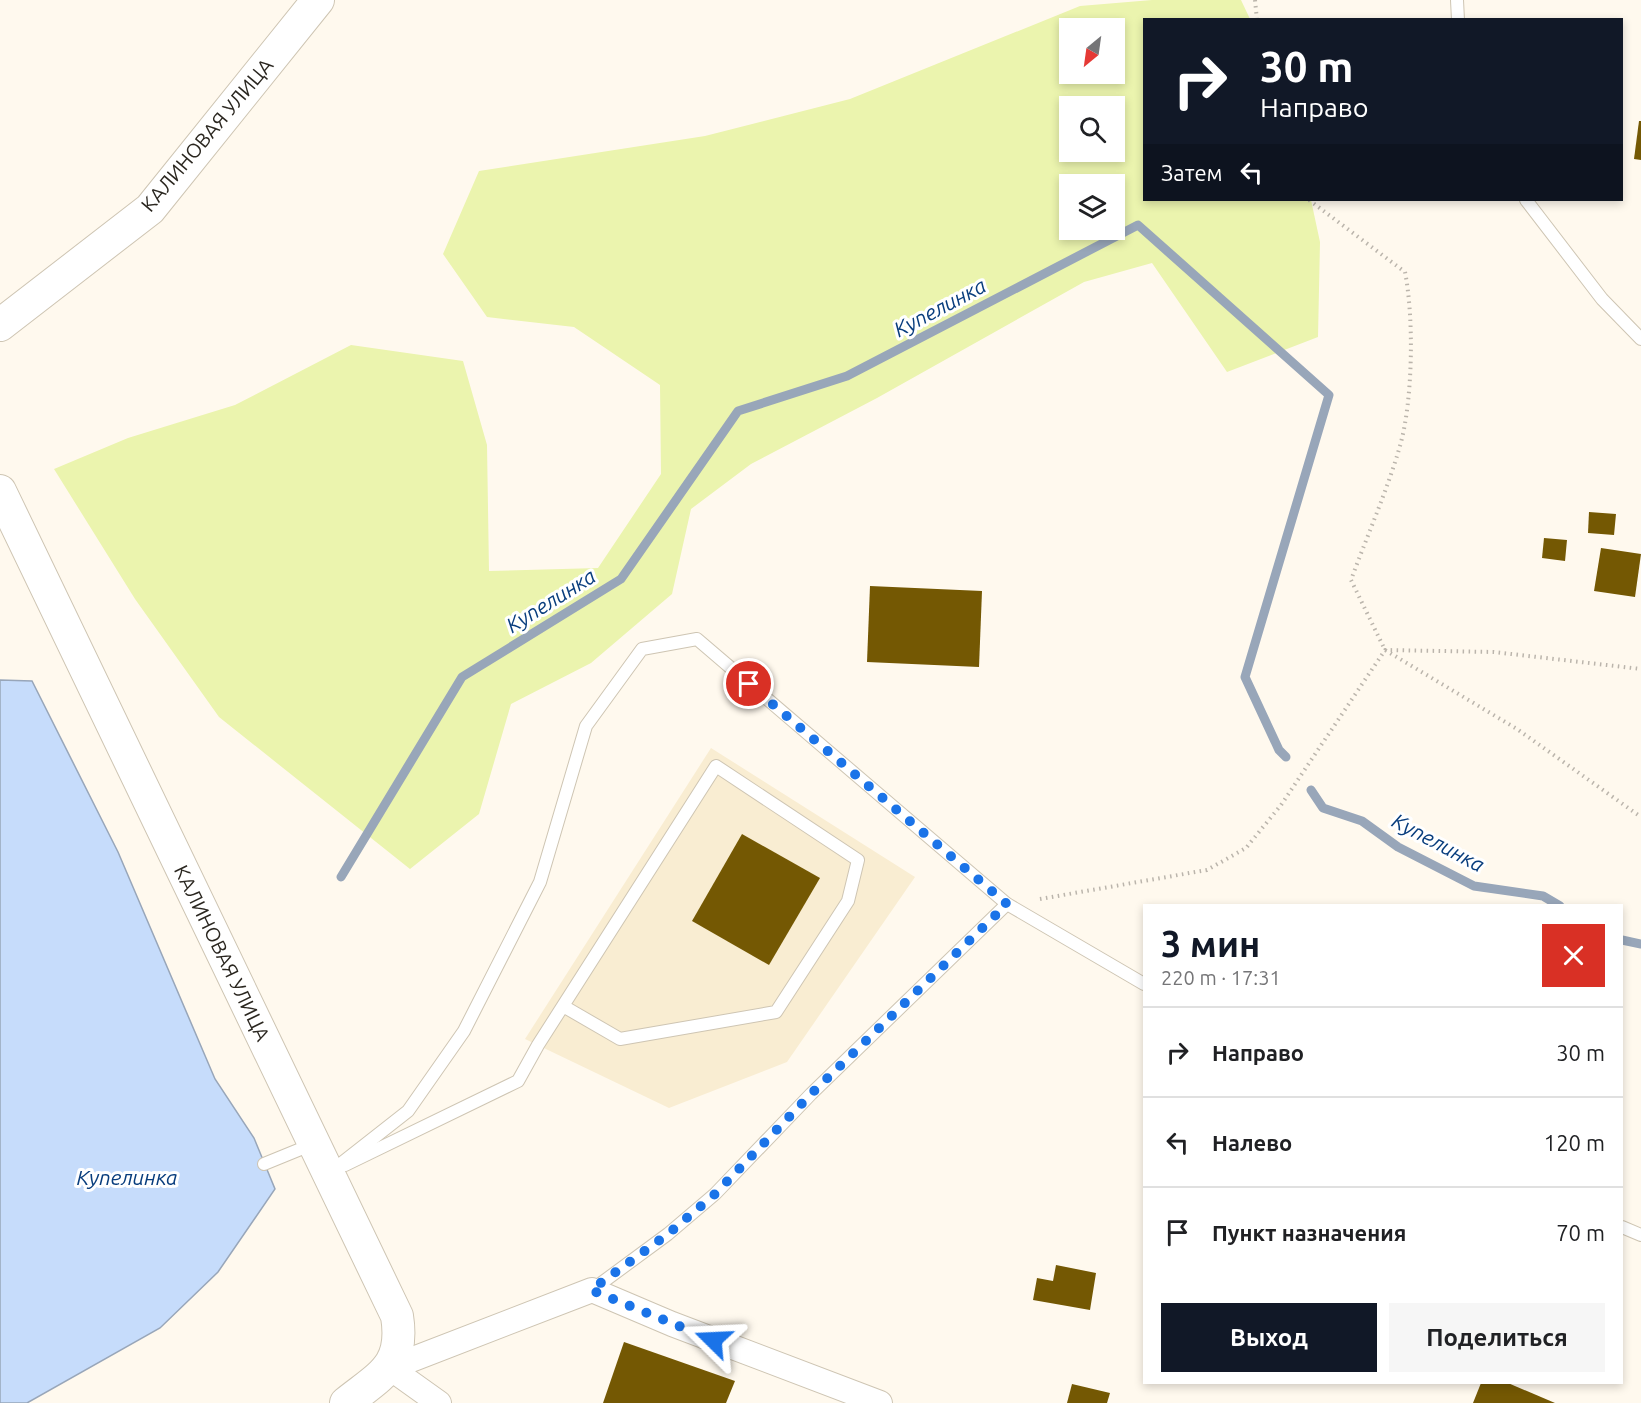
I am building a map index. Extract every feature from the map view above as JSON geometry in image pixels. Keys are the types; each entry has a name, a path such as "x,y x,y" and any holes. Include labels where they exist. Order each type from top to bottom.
{"street":[{"name":"КАЛИНОВАЯ УЛИЦА","path":"0,325 150,209 318,0"},
{"name":"КАЛИНОВАЯ УЛИЦА","path":"0,491 397,1316 400,1338 390,1368"},
{"path":"346,1403 390,1368 591,1290 672,1324 880,1403"},
{"path":"390,1368 439,1403"}],"lane":[{"path":"1457,0 1458,18"},
{"path":"1527,201 1602,299 1641,339"},
{"path":"328,1173 408,1111 464,1031 540,882 586,726 642,649 697,639 1007,904 1143,983"},
{"path":"328,1173 518,1081 563,1006 716,766 858,860 848,901 776,1012 620,1039 563,1006"},
{"path":"591,1290 668,1234 715,1194 811,1094 1007,904"},
{"path":"264,1164 314,1144"},
{"path":"1623,1227 1641,1235"}],"path":[{"path":"1255,0 1257,18"},
{"path":"1310,201 1405,272 1411,302 1410,376 1401,444 1351,580 1385,650 1517,729 1641,817"},
{"path":"1385,650 1494,652 1641,669"},
{"path":"1007,904 1207,870 1246,848 1281,805 1385,650"}],"shaded area":[{"path":"711,748 915,877 787,1062 669,1108 525,1039"}],"green space":[{"path":"1152,0 1241,0 1250,18 1143,18 1143,201 1311,201 1320,242 1318,337 1227,372 1152,263 1084,282 877,398 751,464 691,509 672,594 591,663 511,704 479,814 410,869 219,717 135,599 54,469 128,438 235,405 351,345 463,361 487,445 489,571 598,568 661,474 660,385 574,327 487,317 443,254 479,171 705,136 850,99 1080,6"}],"water":[{"name":"Купелинка","path":"0,680 32,681 118,852 215,1079 254,1138 275,1189 218,1272 160,1328 27,1403 0,1403"}],"building":[{"path":"1639,121 1641,121 1641,160 1634,159"},
{"path":"1589,512 1616,514 1614,535 1588,533"},
{"path":"1544,538 1567,540 1565,561 1542,558"},
{"path":"1601,548 1641,554 1635,597 1594,591"},
{"path":"870,586 982,591 979,667 867,662"},
{"path":"742,834 820,878 769,965 692,921"},
{"path":"1056,1265 1096,1273 1090,1310 1033,1300 1037,1278 1053,1281"},
{"path":"624,1342 735,1381 726,1403 603,1403"},
{"path":"1072,1384 1110,1393 1107,1403 1067,1403"},
{"path":"1481,1384 1510,1384 1555,1403 1473,1403"}],"waterway":[{"name":"Купелинка","path":"341,877 462,677 621,579 738,411 847,376 1138,225 1329,395 1245,677 1279,750 1286,757"},
{"name":"Купелинка","path":"1311,790 1323,808 1362,821 1398,847 1474,886 1543,896 1557,904"},
{"name":"Купелинка","path":"1623,940 1641,944"}],"route":[{"path":"713,1340 591,1290 668,1234 715,1194 811,1094 1007,904 749,684"}]}
